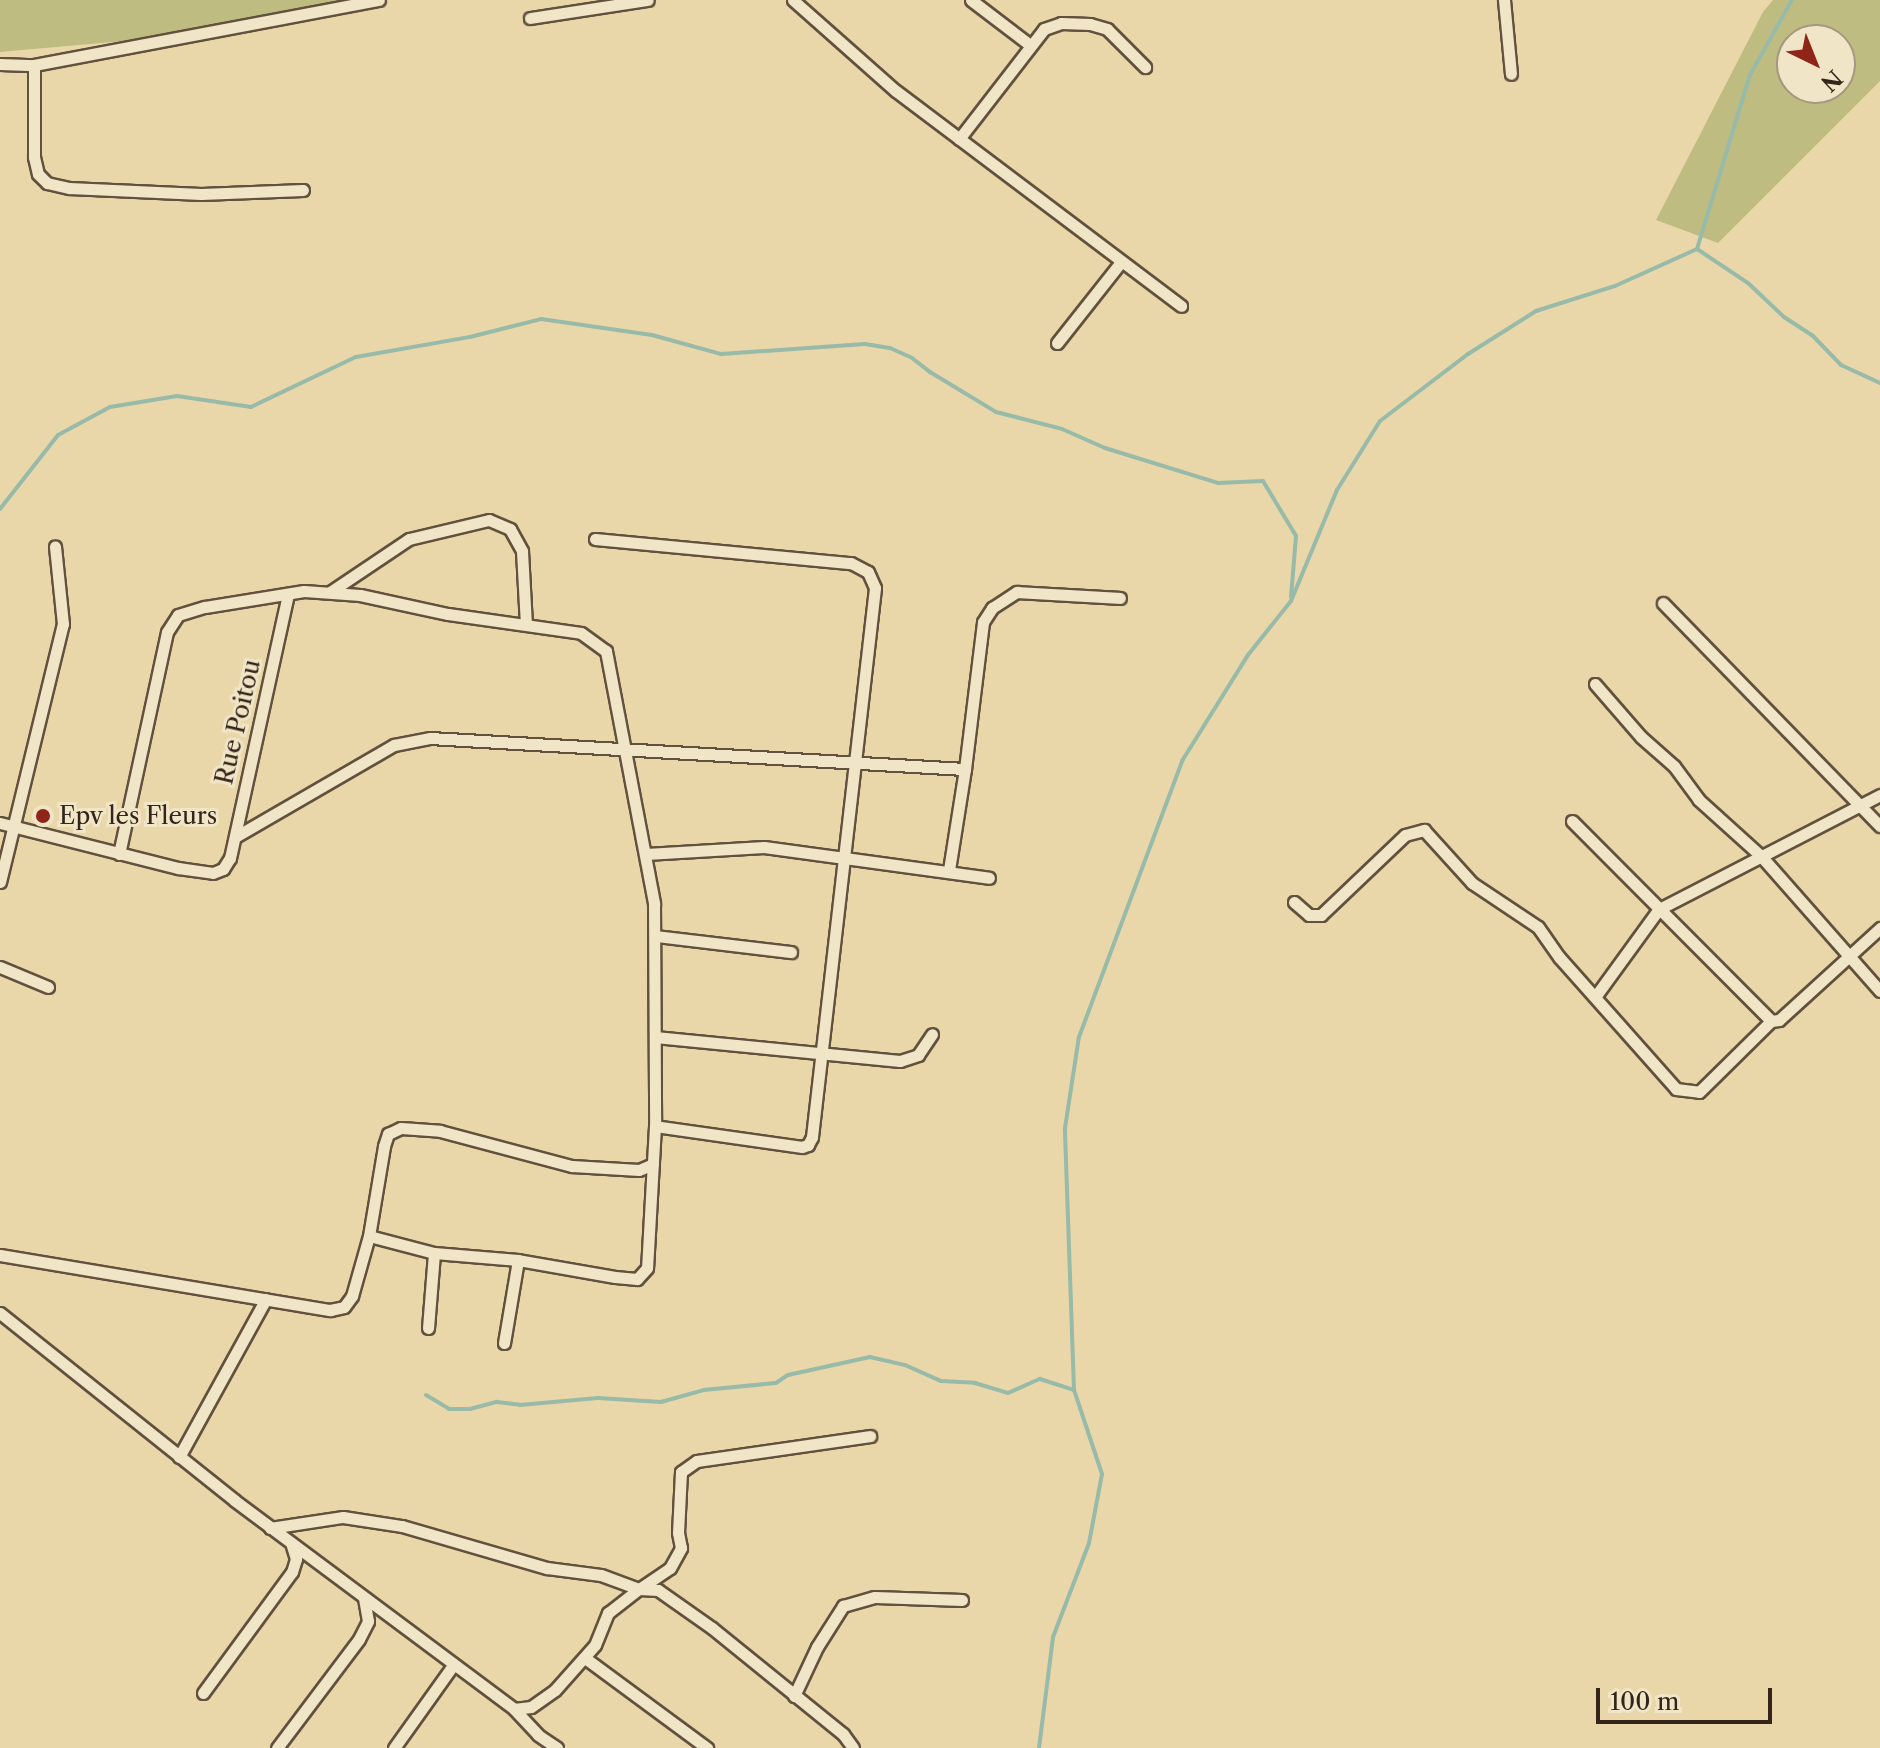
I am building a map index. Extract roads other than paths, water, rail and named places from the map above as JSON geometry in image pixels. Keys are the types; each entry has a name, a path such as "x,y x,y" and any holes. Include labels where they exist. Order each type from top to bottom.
{"street":[{"path":"0,64 34,65 379,0"},
{"path":"530,18 648,0"},
{"path":"793,0 896,91 1181,306"},
{"path":"971,0 1030,45"},
{"path":"1504,0 1511,74"},
{"path":"959,139 1044,29 1061,23 1090,24 1107,29 1145,67"},
{"path":"34,65 34,157 38,174 47,183 69,188 201,194 303,190"},
{"path":"1057,343 1121,262"},
{"path":"330,592 409,539 489,520 510,529 522,551 526,624"},
{"path":"595,539 851,563 868,572 875,588 808,1145 802,1147 655,1126"},
{"path":"0,882 6,824 63,624 55,546"},
{"path":"119,854 167,632 178,615 288,594 330,592 581,633 606,651 646,854 656,936 655,1126 647,1268 637,1279 518,1260 434,1253 369,1236"},
{"path":"949,870 983,622 992,608 1017,592 1120,598"},
{"name":"Rue Poitou","path":"6,824 119,854 213,873 223,869 235,837 288,594"},
{"path":"1663,603 1880,826"},
{"path":"1595,684 1641,737 1674,766 1699,800 1761,856 1880,991"},
{"path":"235,837 394,745 430,738 853,765 965,769"},
{"path":"1595,997 1659,909 1880,795"},
{"path":"1572,821 1771,1021"},
{"path":"1294,902 1309,915 1321,915 1405,835 1424,830 1472,883 1538,927 1559,957 1666,1080 1685,1093 1699,1092 1771,1021 1779,1020 1880,928"},
{"path":"646,854 764,847 949,870 989,878"},
{"path":"656,936 791,952"},
{"path":"0,967 48,987"},
{"path":"655,1037 900,1061 918,1055 932,1034"},
{"path":"0,1255 330,1310 344,1307 352,1296 369,1236 384,1146 388,1134 401,1128 440,1131 572,1166 639,1170 653,1164"},
{"path":"428,1328 434,1253"},
{"path":"504,1343 518,1260"},
{"path":"179,1457 266,1299"},
{"path":"0,1313 292,1545 514,1709 538,1735 557,1748"},
{"path":"514,1709 531,1707 543,1699 595,1645 608,1613 670,1568 681,1548 678,1533 681,1472 697,1461 870,1436"},
{"path":"270,1528 343,1517 402,1526 547,1568 601,1575 639,1589 658,1590 680,1603 843,1734 853,1748"},
{"path":"203,1693 292,1572 296,1559 292,1545"},
{"path":"794,1696 817,1647 843,1606 875,1597 962,1600"},
{"path":"277,1748 359,1639 368,1621 364,1598"},
{"path":"585,1658 707,1748"},
{"path":"394,1748 454,1664"}],"waterway":[{"path":"1039,1748 1053,1637 1089,1543 1102,1474 1074,1390 1065,1128 1079,1037 1182,761 1248,655 1291,601 1337,490 1380,421 1468,354 1536,311 1615,286 1697,249 1750,75 1792,0"},
{"path":"1697,249 1748,283 1784,317 1812,335 1841,365 1880,383"},
{"path":"0,509 58,435 110,407 177,396 251,407 356,357 470,337 541,319 652,335 721,354 865,344 890,348 912,358 996,412 1062,429 1105,448 1218,483 1263,481 1296,536 1291,597"},
{"path":"426,1395 449,1409 470,1409 497,1402 520,1405 598,1398 661,1402 704,1390 776,1383 788,1375 870,1357 905,1365 941,1381 975,1383 1008,1393 1040,1379 1074,1390"}],"place":[{"name":"Epv les Fleurs","path":"43,816"}]}
